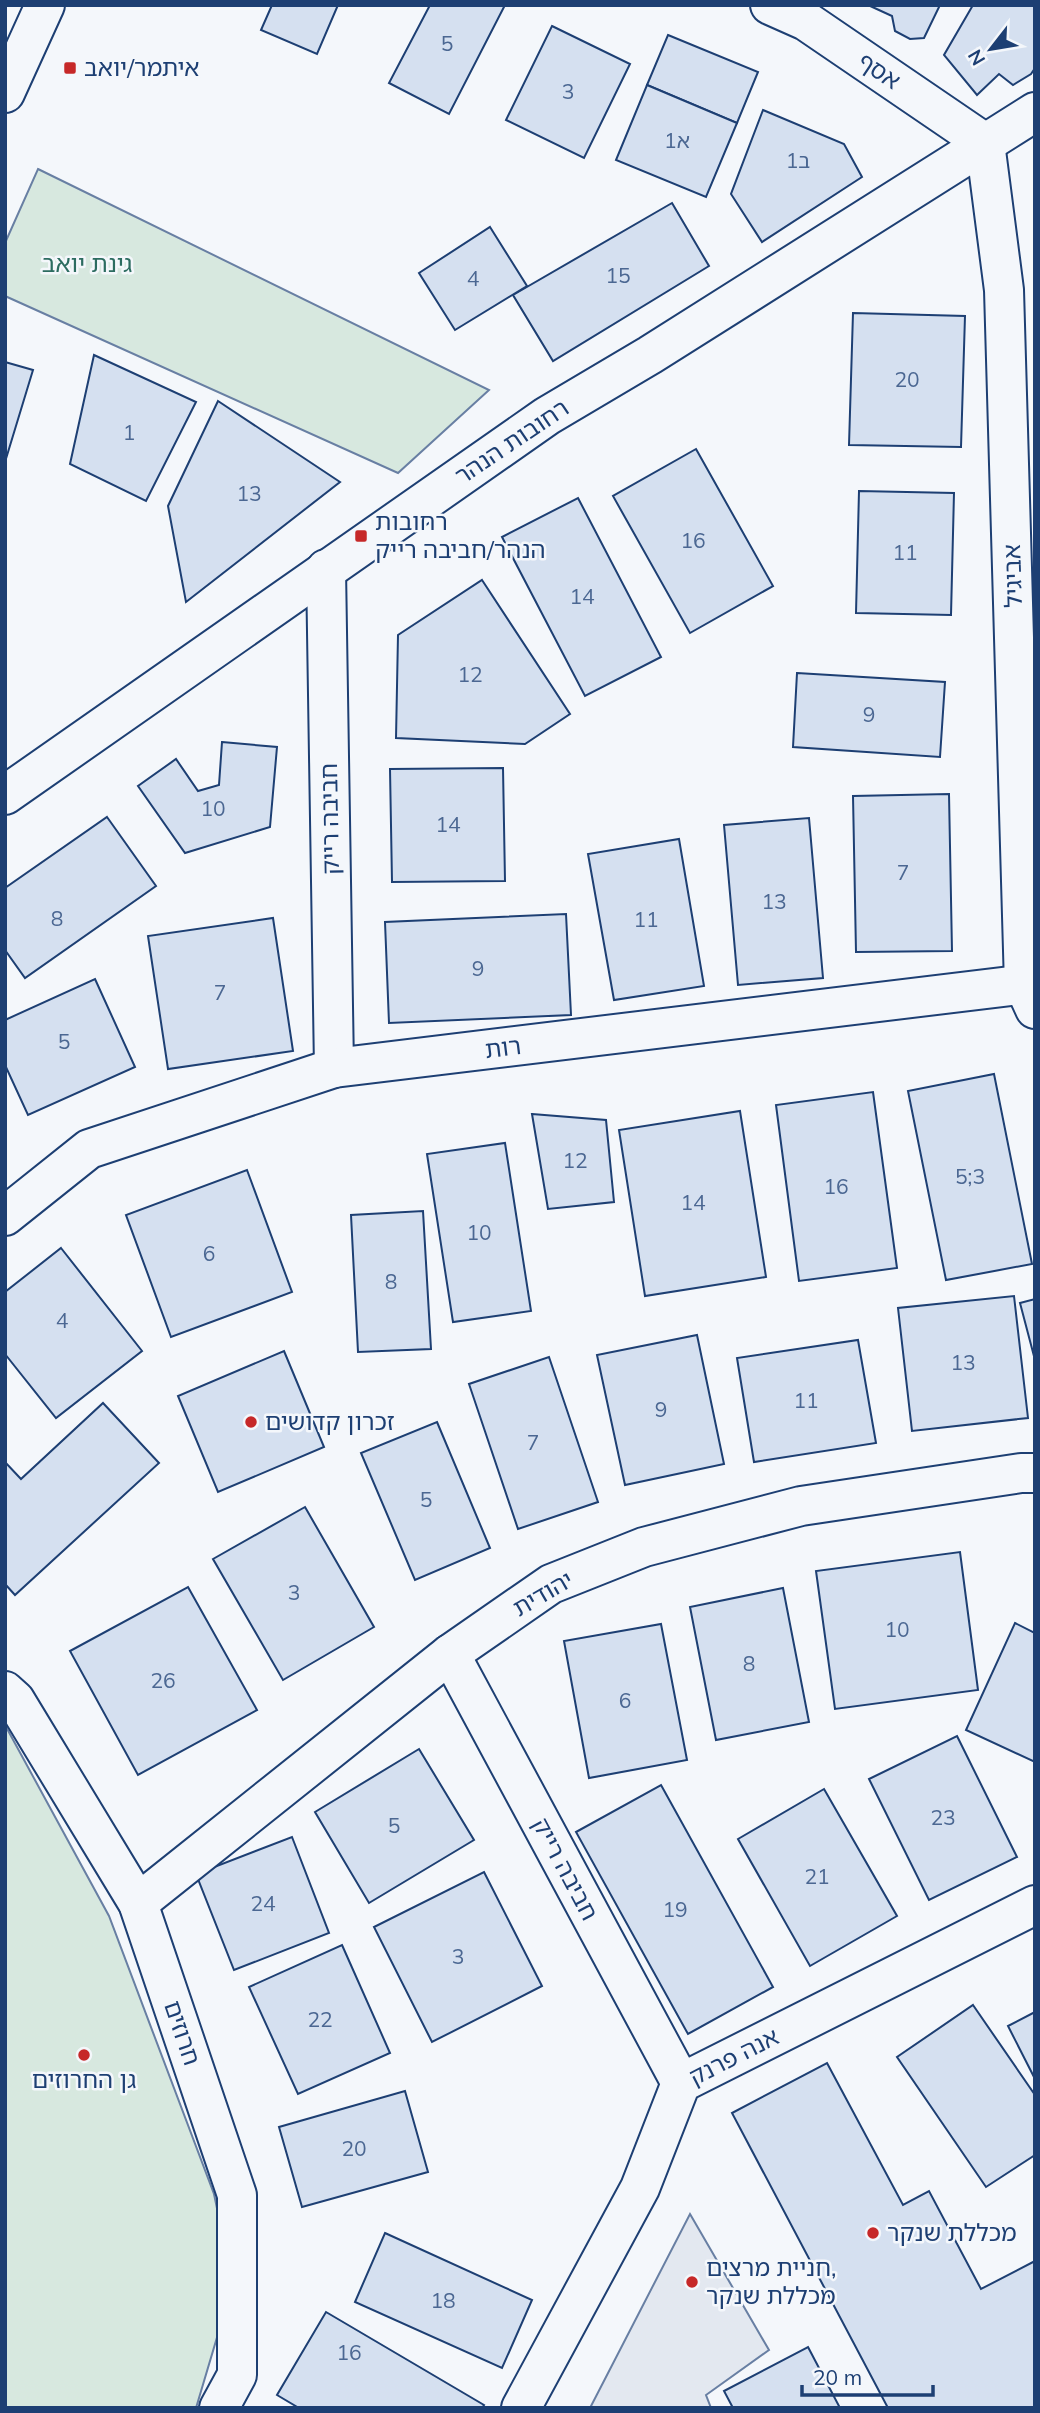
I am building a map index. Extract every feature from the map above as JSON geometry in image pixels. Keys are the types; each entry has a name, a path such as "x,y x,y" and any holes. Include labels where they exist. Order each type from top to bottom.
{"street":[{"path":"5,93 46,5"},
{"name":"אסף","path":"770,5 806,20 985,143"},
{"name":"רחובות הנהר","path":"5,795 547,416 650,355 1035,112"},
{"name":"אביגיל","path":"985,143 1004,290 1031,992"},
{"name":"חביבה רייק","path":"326,569 334,1069"},
{"name":"רות","path":"5,1216 89,1149 334,1069 1031,992"},
{"name":"יהודית","path":"138,1903 450,1654 551,1584 644,1547 801,1506 1035,1473"},
{"name":"חביבה רייק","path":"450,1654 681,2083"},
{"name":"חרוזים","path":"5,1691 15,1700 138,1903 237,2195 237,2375 219,2408"},
{"name":"אנה פרנק","path":"522,2408 640,2188 681,2083 1035,1905"}],"green space":[{"name":"גינת יואב","path":"38,169 489,390 398,473 5,296 5,243"},
{"name":"גן החרוזים","path":"5,1725 109,1916 214,2194 223,2237 218,2334 196,2408 5,2408"}],"shaded area":[{"name":"חניית מרצים, מכללת שנקר","path":"690,2214 769,2350 706,2395 711,2408 590,2408"}],"building":[{"path":"272,5 338,5 317,54 261,30"},
{"path":"430,5 505,5 449,114 389,83"},
{"path":"868,5 940,5 924,38 910,39 895,31 892,16"},
{"path":"973,5 1035,5 1035,68 1031,74 1013,85 999,74 977,95 944,55"},
{"path":"552,26 630,64 584,158 506,120"},
{"path":"668,35 758,72 737,123 647,85"},
{"path":"647,85 737,123 706,197 616,160"},
{"path":"763,110 844,144 862,177 762,242 731,194"},
{"path":"672,203 709,266 553,361 513,295"},
{"path":"490,227 527,286 455,330 419,273"},
{"path":"853,313 965,316 961,447 849,445"},
{"path":"94,355 196,402 146,501 70,464"},
{"path":"5,362 33,370 5,462"},
{"path":"218,401 340,482 186,602 168,506"},
{"path":"696,449 773,586 690,633 613,496"},
{"path":"859,491 954,493 951,615 856,613"},
{"path":"578,498 661,657 585,696 502,537"},
{"path":"482,580 570,714 525,744 396,738 398,635"},
{"path":"797,673 945,682 940,757 793,747"},
{"path":"222,742 277,747 270,827 185,853 138,786 176,759 198,791 219,785"},
{"path":"503,768 505,881 392,882 390,769"},
{"path":"949,794 952,951 856,952 853,796"},
{"path":"107,817 156,886 25,978 5,950 5,888"},
{"path":"809,818 823,978 738,985 724,825"},
{"path":"679,839 704,986 614,1000 588,854"},
{"path":"566,914 571,1015 389,1023 385,922"},
{"path":"273,918 293,1051 168,1069 148,936"},
{"path":"95,979 135,1067 28,1115 5,1065 5,1020"},
{"path":"994,1074 1032,1264 946,1280 908,1091"},
{"path":"873,1092 897,1268 799,1281 776,1105"},
{"path":"740,1111 766,1277 645,1296 619,1130"},
{"path":"532,1114 606,1120 614,1202 548,1209"},
{"path":"505,1143 531,1311 453,1322 427,1154"},
{"path":"247,1170 292,1292 171,1337 126,1215"},
{"path":"423,1211 431,1349 358,1352 351,1215"},
{"path":"61,1248 142,1351 56,1418 5,1354 5,1292"},
{"path":"1014,1296 1028,1418 912,1431 898,1308"},
{"path":"1035,1299 1035,1360 1020,1303"},
{"path":"697,1335 724,1464 625,1485 597,1355"},
{"path":"858,1340 876,1443 754,1462 737,1358"},
{"name":"זכרון קדושים","path":"284,1351 324,1447 218,1492 178,1396"},
{"path":"549,1357 598,1502 518,1529 469,1384"},
{"path":"103,1403 159,1463 15,1595 5,1584 5,1462 21,1479"},
{"path":"437,1422 490,1548 415,1580 361,1453"},
{"path":"305,1507 374,1627 283,1680 213,1559"},
{"path":"960,1552 978,1690 835,1709 816,1571"},
{"path":"188,1587 257,1710 138,1775 70,1651"},
{"path":"783,1588 809,1722 716,1740 690,1607"},
{"path":"1015,1623 1035,1633 1035,1762 966,1730"},
{"path":"661,1624 687,1760 589,1778 564,1641"},
{"path":"957,1736 1017,1857 929,1900 869,1779"},
{"path":"419,1749 474,1840 369,1903 315,1812"},
{"path":"661,1785 773,1987 688,2034 576,1832"},
{"path":"824,1789 897,1916 810,1966 738,1839"},
{"path":"292,1837 329,1933 234,1970 196,1874"},
{"path":"484,1872 542,1986 432,2042 374,1927"},
{"path":"342,1945 390,2053 298,2094 249,1987"},
{"path":"973,2005 1035,2095 1035,2155 986,2187 897,2057"},
{"path":"1035,2012 1035,2079 1008,2026"},
{"name":"מכללת שנקר","path":"827,2063 903,2205 929,2191 981,2289 1035,2261 1035,2408 888,2408 732,2113"},
{"path":"405,2091 428,2172 302,2207 279,2127"},
{"path":"385,2233 532,2300 502,2368 355,2302"},
{"path":"326,2312 484,2405 482,2408 299,2408 277,2395"},
{"path":"808,2347 840,2408 733,2408 724,2391"}],"place":[{"name":"איתמר/יואב","path":"70,68"},
{"name":"רחובות הנהר/חביבה רייק","path":"361,536"},
{"name":"זכרון קדושים","path":"251,1422"},
{"name":"גן החרוזים","path":"84,2055"},
{"name":"מכללת שנקר","path":"873,2233"},
{"name":"חניית מרצים, מכללת שנקר","path":"692,2282"}]}
